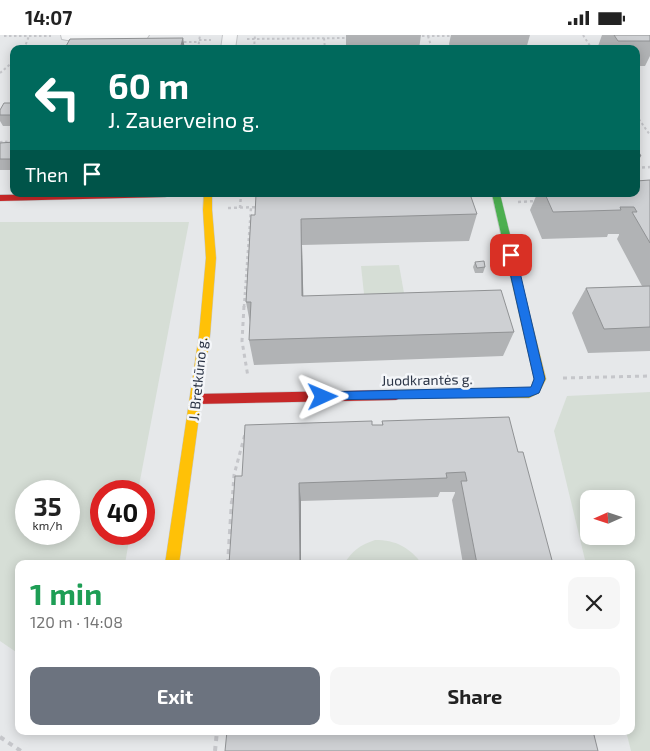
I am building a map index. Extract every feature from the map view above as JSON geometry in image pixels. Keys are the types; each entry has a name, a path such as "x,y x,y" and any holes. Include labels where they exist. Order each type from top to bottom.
{"street":[{"path":"67,36 142,35"},
{"path":"0,198 42,197"},
{"name":"J. Bretkūno g.","path":"173,560 197,399 211,256 206,209 208,197"},
{"path":"498,198 540,379"},
{"name":"Juodkrantės g.","path":"197,399 529,393 535,390 540,379"}],"path":[{"path":"4,35 67,36"},
{"path":"198,45 200,35"},
{"path":"254,45 255,35"},
{"path":"409,36 455,36"},
{"path":"199,40 229,41 353,37"},
{"path":"324,38 325,45"},
{"path":"0,73 10,64"},
{"path":"640,118 650,135"},
{"path":"240,208 241,197"},
{"path":"498,198 537,201"},
{"path":"206,209 261,207"},
{"path":"540,379 650,376"},
{"path":"215,751 216,735"},
{"path":"0,737 21,751"}],"shaded area":[{"path":"0,222 189,222 140,480 90,480 90,545 128,545 126,560 15,560 15,651 0,641"},
{"path":"399,265 404,293 364,294 361,266"},
{"path":"650,392 650,751 631,751 627,735 635,735 635,560 585,560 581,545 635,545 635,490 580,490 580,539 554,431 567,396"},
{"path":"375,540 396,543 407,549 418,560 347,560 350,555 365,544"}],"building":[{"path":"614,35 650,35 650,41 618,41"},
{"path":"183,38 181,45 67,45 70,39"},
{"path":"4,103 10,103 10,115 0,115 0,110"},
{"path":"10,142 10,159 0,159 0,143"},
{"path":"650,180 650,243 632,212 637,212 634,207 620,207 621,210 553,212 546,197 640,197 640,181"},
{"path":"256,197 471,197 477,214 301,219 302,296 501,290 514,332 249,340 251,302 246,302 251,215 255,215"},
{"path":"484,261 485,267 477,268 475,262"},
{"path":"650,286 650,327 604,329 586,288"},
{"path":"509,417 518,452 523,452 552,560 476,560 461,481 467,481 465,472 446,473 447,478 299,483 300,560 229,560 235,476 242,476 245,425 372,421 372,425 383,425 382,421"},
{"path":"227,735 594,735 598,751 225,751"}],"traffic: fast":[{"path":"497,197 517,283"}],"traffic: slow":[{"path":"173,560 195,412 208,297 211,242 207,210 208,197"},
{"path":"396,395 529,393 535,390 540,379 517,283"}],"traffic: jam":[{"path":"0,198 42,197"},
{"path":"197,399 396,395"}],"route":[{"path":"323,397 529,393 535,390 540,379 511,255"}]}
